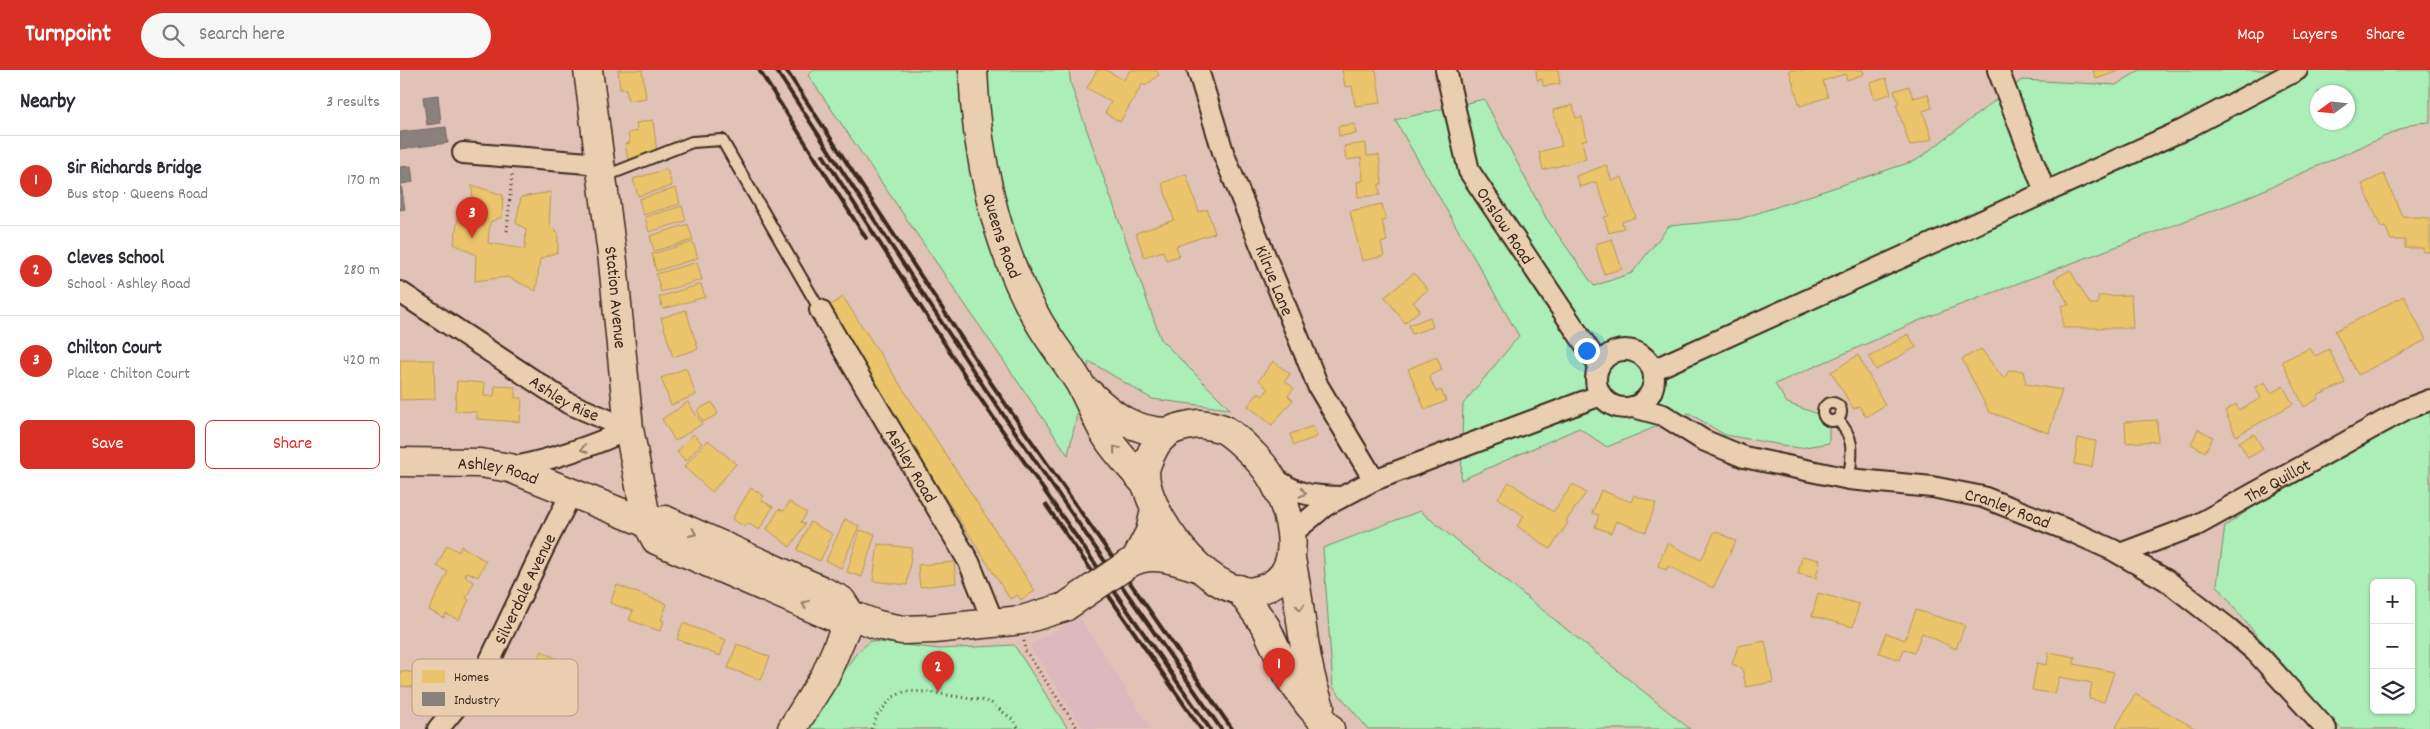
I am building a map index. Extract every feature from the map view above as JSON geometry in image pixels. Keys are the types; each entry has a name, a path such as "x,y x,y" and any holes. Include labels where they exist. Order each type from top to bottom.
{"main road":[{"name":"Station Avenue","path":"588,70 613,262 623,386 629,430 647,523"},
{"name":"Queens Road","path":"973,70 975,114 988,185 1005,246 1022,289 1039,323 1080,383 1107,438 1151,498"},
{"name":"Queens Road","path":"1080,383 1109,412 1127,424 1152,432 1167,432"},
{"path":"647,523 656,540 831,616 851,616 878,625 902,630 994,624 1022,620 1041,616 1065,607 1132,561 1150,532 1151,498 1145,470 1157,442 1167,432 1183,426 1199,424 1222,429 1231,434 1270,475 1283,504 1300,599 1308,671 1328,726"},
{"name":"Ashley Road","path":"400,462 480,463 510,468 647,523"},
{"path":"1151,498 1183,551 1197,567"},
{"path":"1132,561 1163,556 1197,567 1224,584 1252,591 1275,582 1286,572 1291,547"},
{"path":"1239,589 1266,627 1290,679 1309,705 1328,726"},
{"path":"792,729 825,676 851,616"}],"street":[{"name":"Kilrue Lane","path":"1198,70 1224,155 1318,386 1374,480"},
{"name":"Onslow Road","path":"1446,70 1469,170 1599,365"},
{"path":"1998,70 2045,192"},
{"path":"1653,370 2183,130 2297,70"},
{"path":"463,153 601,170"},
{"name":"Ashley Rise","path":"400,292 568,402 629,430"},
{"name":"Ashley Road","path":"820,310 969,562 994,624"},
{"path":"1626,350 1645,358 1653,370 1653,386 1649,395 1633,407 1617,407 1608,402 1601,395 1596,385 1599,365 1607,356 1626,350"},
{"path":"1291,547 1325,506 1374,480 1601,395"},
{"name":"The Quillot","path":"2120,554 2197,525 2406,409 2430,400"},
{"name":"Cranley Road","path":"1633,407 1663,415 1702,440 1744,457 1849,479 1932,487 1983,497 2075,533 2120,554 2166,580 2228,628 2255,651 2326,729"},
{"name":"Ashley Rise","path":"510,468 591,447 629,430"},
{"path":"1270,475 1288,489 1304,494 1340,497"},
{"name":"Silverdale Avenue","path":"491,659 571,494"},
{"name":"Silverdale Avenue","path":"438,729 449,716"}],"lane":[{"path":"601,170 692,142 722,140 820,310"},
{"path":"1838,418 1847,429 1852,443 1849,479"}],"path":[{"path":"507,231 514,158"},
{"path":"1022,620 1026,650 1078,729"},
{"path":"871,729 878,714 893,697 906,691 929,692 990,702 1012,719 1019,729"}],"shaded area":[{"path":"1080,618 1151,729 1084,729 1029,645"}],"green space":[{"path":"814,70 1069,70 1071,85 1161,340 1230,409 1152,399 1089,361 1068,455 808,75"},
{"path":"2140,70 2430,70 2430,122 2415,123 2241,200 1925,318 1775,384 1787,403 1829,418 1829,443 1799,448 1725,435 1689,413 1607,447 1579,428 1461,480 1463,404 1519,336 1395,120 1484,99 1546,218 1594,286 1632,273 1669,226 1740,219 1917,160 2022,80 2116,85"},
{"path":"2430,411 2430,729 2341,729 2253,631 2217,585 2225,526 2284,486 2420,413"},
{"path":"1420,511 1690,729 1368,729 1333,687 1323,548"},
{"path":"870,641 940,649 1014,645 1068,729 807,729 855,655"}],"building: Homes":[{"path":"618,70 642,70 646,98 628,101 626,89 620,89"},
{"path":"1097,70 1106,70 1124,80 1130,70 1156,70 1159,75 1145,86 1143,83 1120,122 1105,113 1111,102 1087,88"},
{"path":"1342,70 1376,70 1381,103 1355,106 1352,86 1345,87"},
{"path":"1536,70 1558,70 1560,84 1543,86 1542,79 1537,80"},
{"path":"1789,70 1863,70 1864,74 1847,80 1845,74 1823,81 1828,97 1800,106"},
{"path":"2093,70 2122,70 2096,79"},
{"path":"1886,78 1891,94 1874,99 1870,83"},
{"path":"1909,86 1913,98 1928,94 1932,108 1923,111 1932,139 1910,146 1896,104 1899,103 1894,91"},
{"path":"1573,105 1576,118 1582,117 1587,139 1582,141 1586,159 1543,170 1539,152 1562,146 1553,110"},
{"path":"653,120 657,154 628,159 625,144 630,143 628,133 637,131 636,123"},
{"path":"1355,124 1356,134 1339,136 1338,126"},
{"path":"1366,143 1367,156 1379,155 1382,184 1379,184 1380,195 1358,197 1357,182 1363,181 1361,158 1346,160 1344,146"},
{"path":"1606,165 1612,181 1622,177 1636,217 1622,222 1624,228 1609,233 1604,217 1609,216 1596,182 1580,187 1576,176"},
{"path":"667,169 672,186 638,196 633,179"},
{"path":"1186,174 1199,212 1207,209 1215,233 1176,246 1179,256 1166,260 1163,251 1144,257 1136,233 1174,220 1162,183"},
{"path":"2384,174 2402,216 2430,218 2430,252 2423,252 2423,248 2405,248 2405,240 2391,240 2385,226 2381,227 2362,184"},
{"path":"472,185 503,195 502,217 490,222 488,243 525,249 526,229 516,223 521,197 551,192 549,224 558,233 558,252 540,259 536,291 508,277 475,281 476,255 454,244 458,216 473,213"},
{"path":"676,188 680,204 643,215 639,199"},
{"path":"1382,204 1386,220 1382,221 1387,241 1381,243 1384,256 1362,261 1350,211"},
{"path":"682,206 686,221 649,232 645,217"},
{"path":"688,224 693,240 654,251 650,236"},
{"path":"1612,239 1622,269 1604,274 1595,244"},
{"path":"693,242 698,258 656,271 652,254"},
{"path":"697,262 702,280 661,292 656,274"},
{"path":"2070,270 2090,304 2098,304 2098,296 2131,295 2133,328 2063,328 2062,305 2069,305 2054,279"},
{"path":"1414,273 1428,290 1413,302 1420,310 1405,323 1385,297"},
{"path":"701,284 705,297 663,309 659,297"},
{"path":"2404,296 2426,340 2358,375 2335,331"},
{"path":"843,297 1035,591 1021,600 1018,595 1010,599 825,309"},
{"path":"686,310 698,349 673,357 661,318"},
{"path":"1430,317 1433,327 1412,334 1409,325"},
{"path":"1908,334 1916,347 1876,370 1869,357"},
{"path":"2310,348 2315,356 2329,349 2345,383 2317,396 2318,399 2304,407 2282,361"},
{"path":"1981,349 2004,379 2009,370 2023,371 2026,384 2062,390 2049,433 1989,412 1962,359"},
{"path":"1858,355 1885,405 1866,417 1859,406 1854,409 1831,372"},
{"path":"1437,357 1442,370 1429,376 1436,392 1441,390 1446,401 1425,410 1408,369"},
{"path":"400,360 434,360 435,399 400,400"},
{"path":"1273,361 1290,374 1285,381 1294,388 1288,396 1293,400 1272,425 1248,406 1258,393 1263,396 1268,389 1259,380"},
{"path":"686,368 696,395 671,405 661,378"},
{"path":"457,381 485,383 484,396 494,396 495,386 515,387 515,398 522,398 520,422 477,419 477,412 455,411"},
{"path":"2265,382 2271,393 2283,386 2293,404 2236,436 2225,411 2236,404 2239,410 2261,398 2255,387"},
{"path":"688,402 702,424 675,441 662,419"},
{"path":"712,402 718,414 703,422 697,410"},
{"path":"2157,420 2158,441 2126,443 2125,422"},
{"path":"1313,426 1317,437 1294,445 1290,434"},
{"path":"2198,429 2213,437 2205,452 2191,444"},
{"path":"693,434 702,443 686,461 677,452"},
{"path":"2254,434 2263,449 2248,458 2239,442"},
{"path":"2078,438 2096,441 2092,467 2074,464"},
{"path":"708,440 736,464 712,492 684,467"},
{"path":"1509,482 1553,512 1573,484 1586,493 1566,521 1568,523 1550,549 1517,526 1524,516 1498,498"},
{"path":"751,488 764,496 761,500 773,507 759,530 747,523 745,527 732,519"},
{"path":"1601,490 1631,502 1634,495 1656,503 1646,532 1616,521 1611,533 1595,527 1599,515 1592,513"},
{"path":"789,502 807,513 801,522 805,524 790,547 767,529 779,509 784,511"},
{"path":"845,519 859,526 841,568 826,561"},
{"path":"810,522 833,534 820,561 797,550"},
{"path":"860,530 875,534 862,577 847,572"},
{"path":"1715,531 1736,541 1713,588 1668,566 1666,570 1658,566 1667,543 1701,560"},
{"path":"878,544 912,548 907,585 873,581"},
{"path":"447,545 459,552 461,546 486,561 478,577 467,572 465,577 474,582 466,598 469,600 459,620 446,614 444,618 429,610 448,572 437,566"},
{"path":"1802,556 1820,560 1816,578 1798,574"},
{"path":"954,562 956,583 920,587 918,565"},
{"path":"617,585 667,604 661,620 664,621 660,631 629,620 633,611 610,603"},
{"path":"1818,593 1859,604 1853,627 1812,616"},
{"path":"1916,610 1965,625 1956,649 1922,633 1914,653 1904,649 1900,660 1879,653 1886,633 1905,640"},
{"path":"683,623 726,640 720,656 677,639"},
{"path":"1765,641 1773,682 1746,687 1742,668 1732,664 1738,646"},
{"path":"737,644 770,657 761,680 728,668"},
{"path":"542,651 557,659 538,659"},
{"path":"2049,652 2075,657 2074,664 2114,672 2104,702 2089,699 2092,683 2059,677 2055,694 2032,690 2037,663 2047,665"},
{"path":"400,671 412,672 412,687 400,686"},
{"path":"2135,694 2196,729 2119,729 2116,727"}],"building: Industry":[{"path":"438,95 441,123 427,125 423,97"},
{"path":"446,127 448,143 400,149 400,132"},
{"path":"411,166 413,182 401,184 405,209 400,210 400,167"}],"railway":[{"path":"759,70 866,238"},
{"path":"776,70 984,387 1221,729"},
{"path":"786,70 991,383 1232,729"},
{"path":"823,155 975,391 1210,729"},
{"path":"1046,505 1201,729"}],"place":[{"name":"Chilton Court","path":"472,238"},
{"name":"Sir Richards Bridge","path":"1279,689"},
{"name":"Cleves School","path":"938,692"}]}
